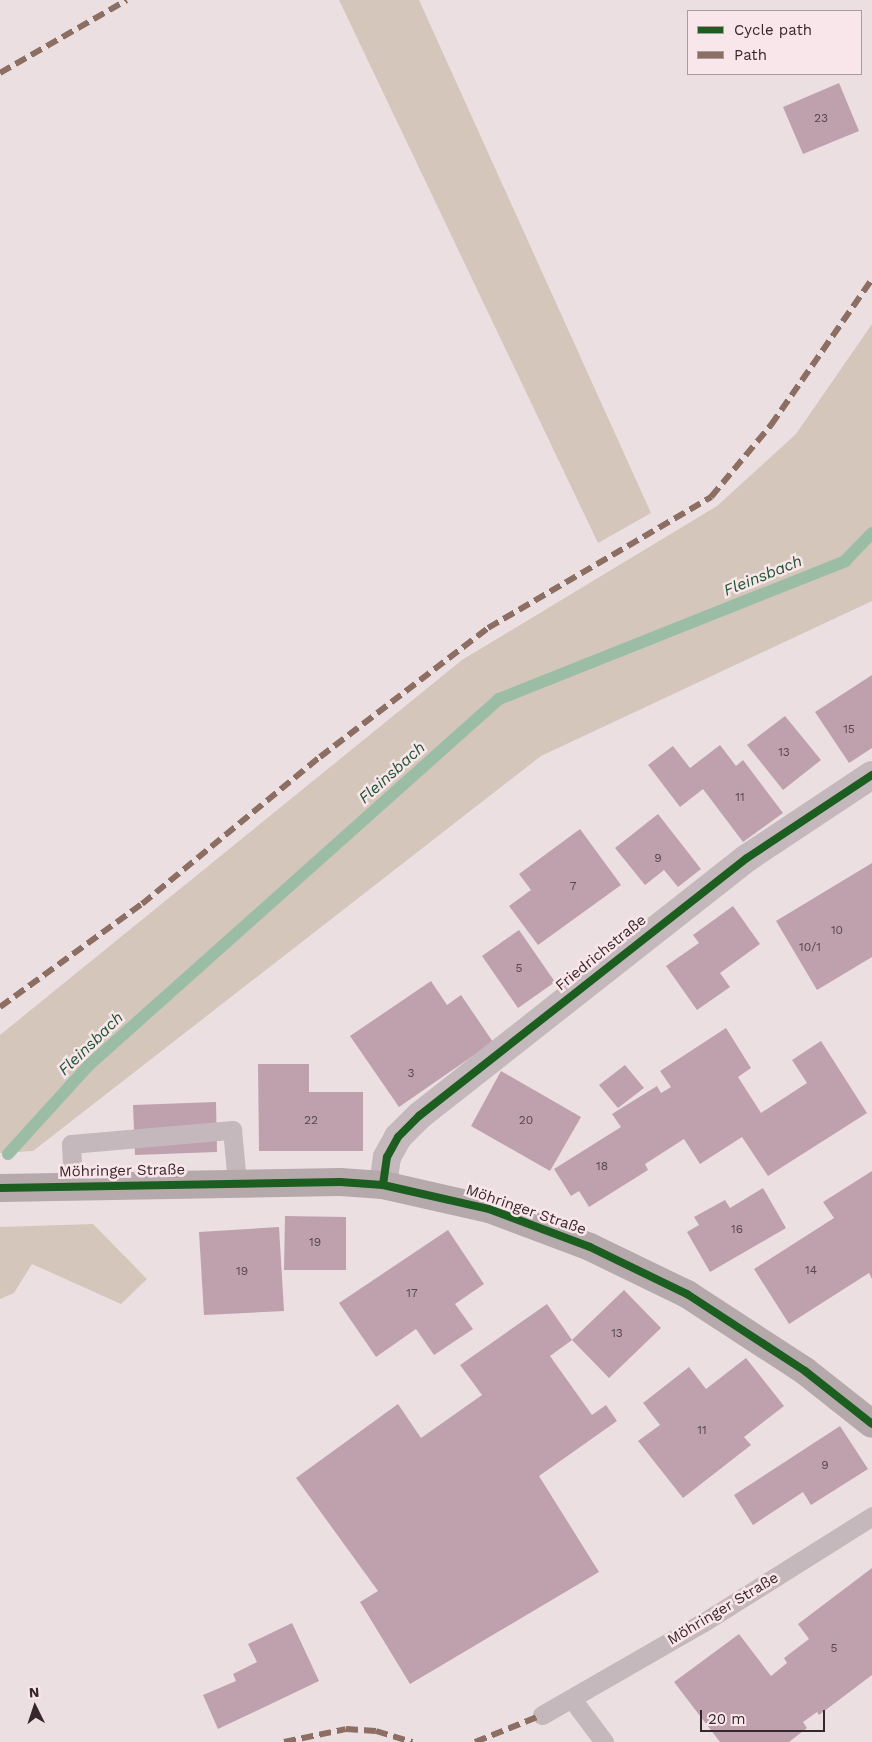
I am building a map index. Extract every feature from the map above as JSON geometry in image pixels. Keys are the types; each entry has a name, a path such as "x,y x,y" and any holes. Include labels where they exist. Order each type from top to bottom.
{"main road":[{"name":"Möhringer Straße","path":"0,1188 238,1182 383,1185 489,1209 641,1269 745,1330 812,1376 872,1424"}],"street":[{"name":"Friedrichstraße","path":"383,1185 388,1157 398,1137 419,1116 739,863 872,775"}],"lane":[{"path":"74,1186 71,1144 232,1130 238,1182"},
{"name":"Möhringer Straße","path":"542,1715 704,1622 872,1516"},
{"path":"572,1699 604,1742"}],"shaded area":[{"path":"339,0 419,0 651,513 598,543"},
{"path":"872,324 872,601 541,756 33,1151 0,1153 0,1035 462,660 717,506 796,434"},
{"path":"93,1224 147,1279 121,1304 32,1264 14,1293 0,1299 0,1227"}],"building":[{"path":"839,83 859,131 803,154 783,107"},
{"path":"872,675 872,748 849,763 815,712"},
{"path":"785,716 821,760 783,790 747,745"},
{"path":"720,745 736,766 743,760 783,813 743,842 703,789 680,807 648,765 673,746 690,768"},
{"path":"658,814 701,869 678,887 664,870 645,885 615,848"},
{"path":"580,829 621,885 538,945 509,906 531,890 519,874"},
{"path":"872,863 872,957 817,990 776,921"},
{"path":"733,906 760,944 720,973 730,987 697,1010 666,966 699,943 693,935"},
{"path":"519,930 555,982 518,1008 482,956"},
{"path":"431,981 447,1005 461,995 493,1042 399,1107 350,1036"},
{"path":"726,1028 751,1068 738,1077 761,1113 807,1083 792,1060 821,1041 867,1113 768,1176 742,1137 700,1164 684,1139 645,1164 648,1170 589,1207 579,1191 571,1196 554,1169 621,1127 612,1114 657,1086 661,1093 671,1087 660,1071"},
{"path":"258,1064 309,1064 309,1092 363,1092 363,1151 259,1151"},
{"path":"625,1065 644,1088 618,1108 599,1085"},
{"path":"501,1071 581,1117 550,1171 471,1126"},
{"path":"216,1102 217,1152 135,1155 133,1105"},
{"path":"872,1171 872,1279 869,1273 789,1324 754,1269 834,1218 823,1202"},
{"path":"763,1188 786,1228 710,1272 687,1232 699,1225 694,1217 725,1200 730,1208"},
{"path":"285,1216 346,1217 346,1270 284,1270"},
{"path":"279,1227 284,1311 204,1315 199,1232"},
{"path":"448,1230 484,1284 455,1304 473,1329 434,1355 416,1329 376,1357 339,1303"},
{"path":"624,1290 661,1328 609,1378 572,1340"},
{"path":"547,1304 572,1340 550,1356 592,1415 606,1405 617,1421 539,1476 599,1572 410,1684 360,1602 378,1591 296,1478 398,1404 421,1438 482,1395 460,1365"},
{"path":"746,1358 784,1406 744,1437 751,1445 683,1498 638,1441 660,1425 643,1403 689,1367 706,1389"},
{"path":"840,1426 868,1469 811,1505 803,1492 753,1525 734,1495"},
{"path":"872,1568 872,1675 819,1715 817,1712 803,1722 807,1728 789,1742 720,1742 674,1682 739,1634 771,1676 787,1663 784,1658 809,1639 798,1624"},
{"path":"292,1623 319,1681 218,1729 203,1695 236,1681 233,1674 257,1662 248,1644"}],"waterway":[{"name":"Fleinsbach","path":"8,1154 89,1065 499,699 845,561 872,533"}],"marked path":[{"path":"0,73 127,0"},
{"path":"0,1007 142,904 320,757 488,628 711,497 771,425 872,279"},
{"path":"475,1742 542,1715"},
{"path":"284,1742 346,1729 376,1731 412,1742"}],"cycle path":[{"path":"383,1185 387,1157 398,1137 419,1116 747,858 872,775"},
{"path":"0,1188 340,1182 383,1185 489,1209 590,1247 687,1294 805,1371 872,1424"}]}
